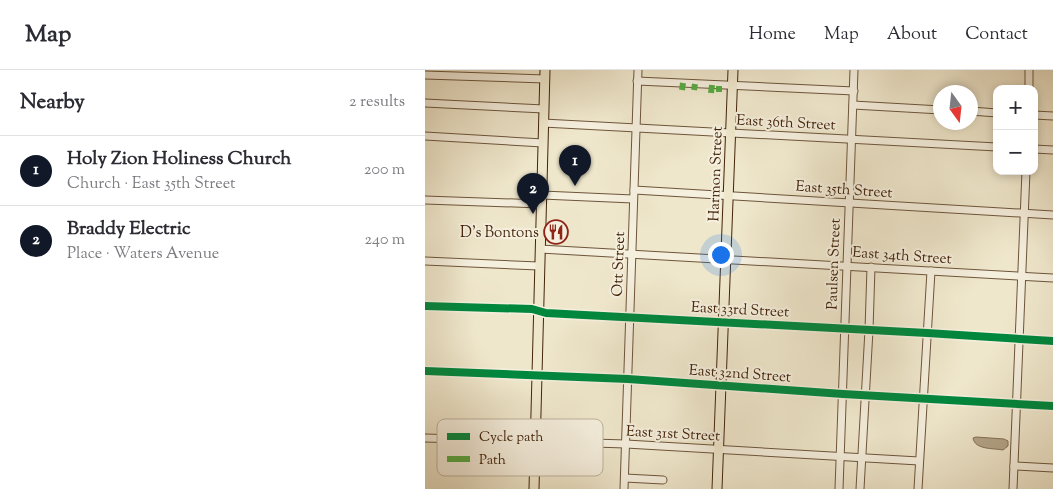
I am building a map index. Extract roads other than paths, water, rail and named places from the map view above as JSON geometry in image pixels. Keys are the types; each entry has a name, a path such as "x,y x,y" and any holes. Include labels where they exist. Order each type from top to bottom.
{"main road":[{"name":"Harmon Street","path":"717,489 733,70"},
{"path":"535,419 545,75"},
{"path":"534,476 534,489"}],"street":[{"name":"Ott Street","path":"624,489 638,70"},
{"name":"Paulsen Street","path":"839,489 854,70"},
{"path":"1029,70 1029,85"},
{"path":"425,74 545,75"},
{"path":"637,81 854,91"},
{"path":"425,103 544,109"},
{"path":"853,105 933,110"},
{"path":"978,111 993,112"},
{"path":"1038,114 1053,116"},
{"name":"East 36th Street","path":"543,123 993,147"},
{"path":"425,136 543,143"},
{"path":"1038,149 1053,150"},
{"path":"1013,489 1026,175"},
{"name":"East 35th Street","path":"634,190 1053,214"},
{"path":"425,200 633,199"},
{"name":"East 34th Street","path":"540,249 1053,278"},
{"path":"425,261 539,266"},
{"path":"860,489 871,267"},
{"path":"918,489 931,271"},
{"name":"East 33rd Street","path":"425,306 532,309 538,311 927,332 1053,341"},
{"name":"East 32nd Street","path":"425,371 721,385 1053,406"},
{"name":"East 31st Street","path":"603,443 919,461"},
{"path":"1014,466 1053,468"},
{"path":"625,478 663,480"}],"place":[{"name":"Holy Zion Holiness Church","path":"575,186"},
{"name":"Braddy Electric","path":"533,214"},
{"name":"D's Bontons","path":"556,232"}]}
